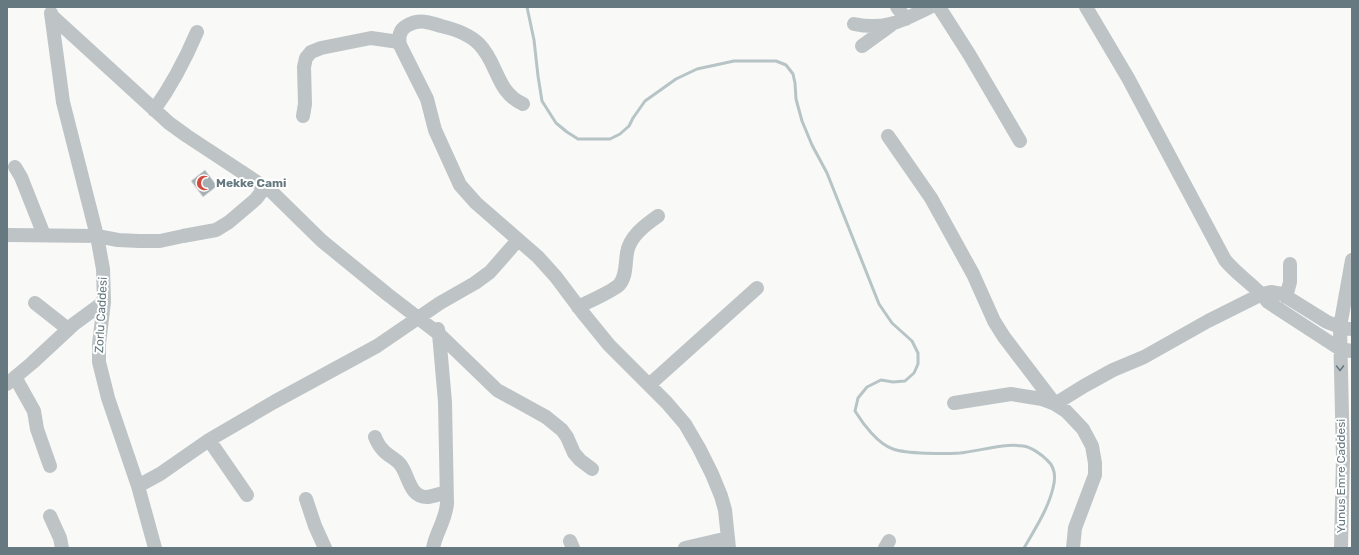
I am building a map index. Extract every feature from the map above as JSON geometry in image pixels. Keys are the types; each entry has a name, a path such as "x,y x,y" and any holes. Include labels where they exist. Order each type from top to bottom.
{"street":[{"path":"897,7 899,21"},
{"path":"862,46 899,21 930,7"},
{"path":"940,7 1020,141"},
{"path":"1086,7 1128,78 1225,260 1239,275 1262,294 1268,302 1346,350"},
{"path":"51,12 154,110 187,136 272,192 322,241 387,294 440,334 497,390 546,417 562,430 574,453 580,460 592,469"},
{"name":"Zorlu Caddesi","path":"51,12 63,102 97,236 103,269 104,302 99,344 99,362 108,398 138,486 155,548"},
{"path":"854,24 875,27 899,21"},
{"path":"523,104 510,96 503,87 497,78 487,54 479,44 463,34 452,29 427,22 415,22 405,26 400,33 398,38 426,99 435,130 460,185 476,203 538,257 556,277 609,345 685,424 699,448 721,496 725,510 729,543 685,548"},
{"path":"154,110 167,92 183,64 197,32"},
{"path":"303,116 305,104 304,67 306,58 311,52 321,48 371,38 400,42"},
{"path":"888,136 931,198 973,274 994,321 1004,337 1055,404"},
{"path":"14,167 21,177 44,235"},
{"path":"7,235 97,236 118,240 160,241 216,230 242,212 256,199 264,187"},
{"path":"578,307 618,285 625,272 627,251 630,243 646,224 658,216"},
{"path":"138,486 160,474 209,440 274,402 377,346 435,306 483,278 500,262 518,240"},
{"name":"Yunus Emre Caddesi","path":"1341,548 1346,328 1352,260"},
{"path":"1286,297 1290,282 1290,264"},
{"path":"649,385 757,288"},
{"path":"1055,404 1113,370 1144,357 1208,321 1262,294 1270,292 1282,294 1327,322 1346,328"},
{"path":"50,466 37,429 34,411 11,380 68,329 104,302"},
{"path":"35,303 68,329"},
{"path":"433,548 446,512 445,402 440,334 433,316 435,306"},
{"path":"954,403 1011,394 1042,399 1055,404 1066,411 1083,429 1092,446 1095,462 1094,475 1075,528 1074,548"},
{"path":"375,437 383,450 401,466 415,493 428,497 446,492"},
{"path":"209,440 247,495"},
{"path":"306,499 315,526 325,548"},
{"path":"50,516 60,538 62,548"}],"building":[{"name":"Mekke Cami","path":"205,170 217,186 203,197 191,181"}],"waterway":[{"path":"527,7 534,40 542,101 556,123 578,139 610,139 620,134 629,126 645,101 676,79 697,69 734,61 776,61 786,65 793,74 796,99 802,121 812,145 827,173 879,304 892,323 912,341 918,353 918,364 914,373 905,381 893,382 881,380 867,387 858,398 855,411 876,438 887,446 899,451 954,453 1015,445 1029,448 1042,455 1052,466 1055,476 1054,484 1045,511 1024,548"}],"place":[{"name":"Mekke Cami","path":"204,183"}]}
